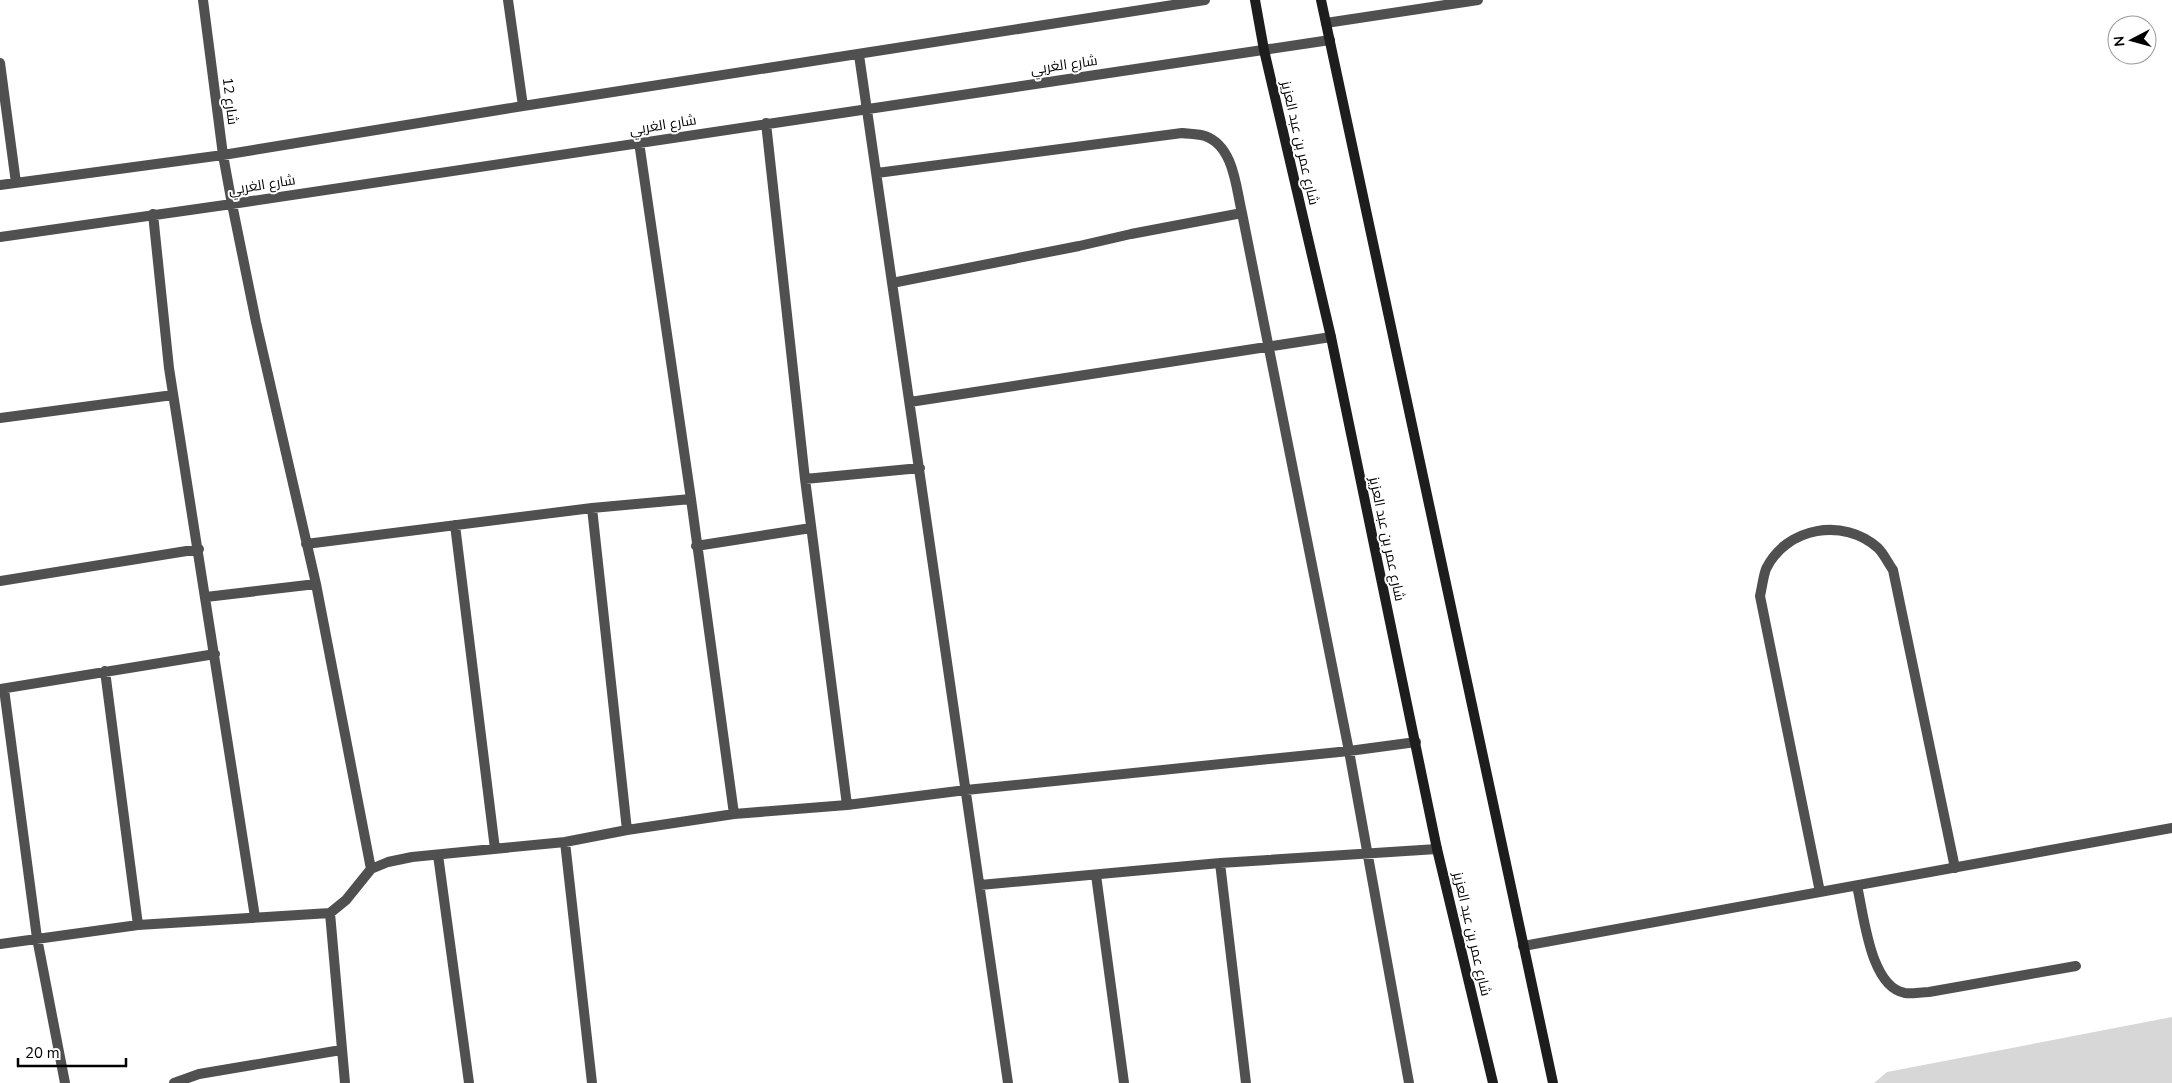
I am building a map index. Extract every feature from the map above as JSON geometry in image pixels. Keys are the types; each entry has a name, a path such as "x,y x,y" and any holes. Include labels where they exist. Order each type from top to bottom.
{"main road":[{"name":"شارع عمر بن عبد العزيز","path":"1255,0 1264,50 1331,337 1437,849 1492,1083"},
{"path":"1321,0 1553,1083"}],"street":[{"name":"شارع 12","path":"203,0 223,155 232,204 316,584 371,869"},
{"path":"508,0 523,106"},
{"path":"0,185 223,155 523,106 1205,0"},
{"path":"1326,23 1478,0"},
{"name":"شارع الغربي","path":"0,237 1330,40"},
{"path":"859,55 1008,1083"},
{"path":"0,63 16,183"},
{"path":"766,123 805,479 847,805"},
{"path":"877,173 1182,133 1206,136 1225,151 1233,173 1242,213 1349,751 1408,1083"},
{"path":"639,142 691,499 734,814"},
{"path":"892,283 1242,213"},
{"path":"153,214 174,395 255,917"},
{"path":"910,402 1331,337"},
{"path":"0,418 174,395"},
{"path":"805,479 920,468"},
{"path":"306,544 592,508 691,499"},
{"path":"592,508 627,830"},
{"path":"455,525 495,849"},
{"path":"696,546 811,528"},
{"path":"1820,892 1760,596 1766,570 1781,548 1804,534 1830,528 1856,534 1863,538 1878,548 1893,570 1955,868"},
{"path":"0,581 198,549"},
{"path":"206,597 316,584"},
{"path":"65,1083 37,938 2,689 215,654"},
{"path":"105,671 138,925"},
{"path":"0,944 138,925 330,913 346,900 371,869 388,862 412,857 565,842 627,830 734,814 847,805 966,790 1349,751 1416,742"},
{"path":"1523,946 2172,828"},
{"path":"565,842 592,1083"},
{"path":"980,885 1220,863 1437,849"},
{"path":"438,855 469,1083"},
{"path":"1220,863 1246,1083"},
{"path":"1096,875 1124,1083"},
{"path":"1858,886 1873,958 1884,980 1904,993 1928,992 2076,966"},
{"path":"330,913 345,1083"},
{"path":"174,1083 194,1076 341,1050"}],"shaded area":[{"path":"2172,1017 2172,1083 1874,1083 1887,1072"}]}
